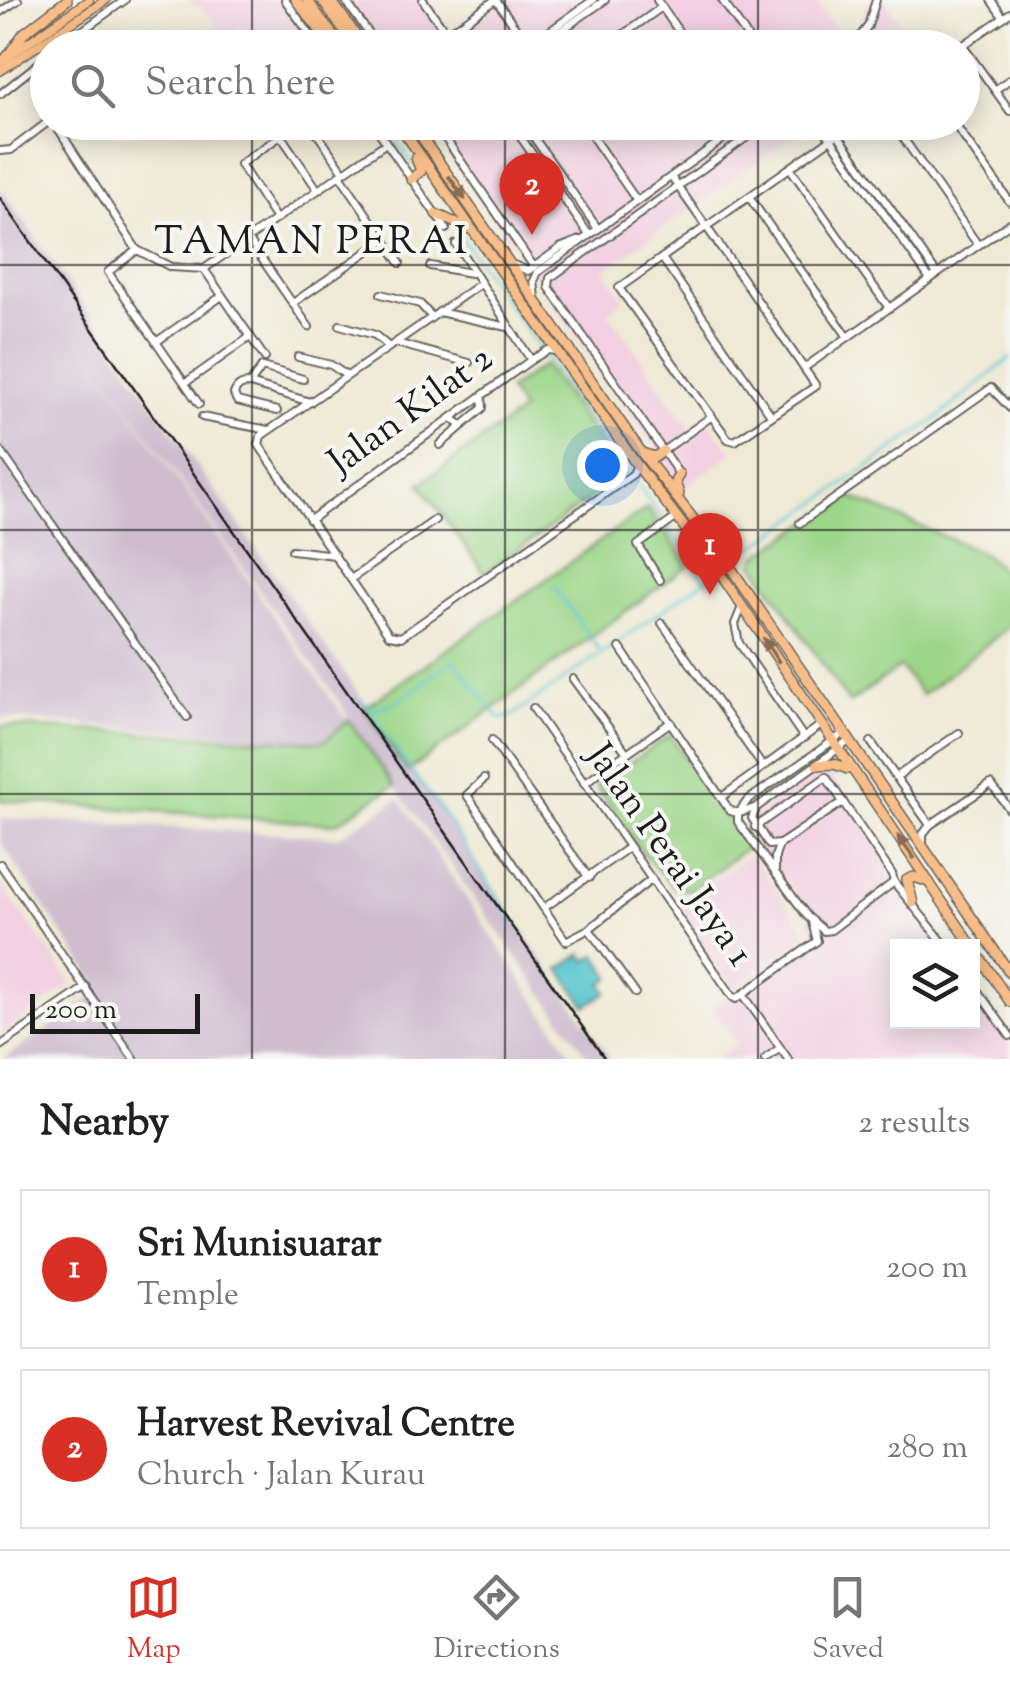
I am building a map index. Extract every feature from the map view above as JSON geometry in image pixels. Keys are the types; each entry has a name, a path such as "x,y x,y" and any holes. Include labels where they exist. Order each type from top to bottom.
{"highway":[{"path":"3,64 24,34 67,0"},
{"path":"296,0 320,30"},
{"path":"307,0 329,30"},
{"path":"322,0 348,30"},
{"path":"331,0 351,30"},
{"path":"408,140 421,171 411,179"},
{"path":"409,140 631,473 646,477 742,606 1010,1002"},
{"path":"424,140 1010,970"},
{"path":"436,214 472,230"},
{"path":"642,453 652,457 664,451"},
{"path":"679,474 676,488 691,516"},
{"path":"817,766 834,764 850,770"},
{"path":"913,904 907,880 914,877 932,884"}],"main road":[{"path":"55,30 89,0"},
{"path":"53,30 106,0"},
{"path":"3,64 30,46"},
{"path":"3,64 30,48"}],"street":[{"path":"0,12 18,0"},
{"path":"84,30 125,0"},
{"path":"285,0 307,30"},
{"path":"346,0 367,30"},
{"path":"423,0 444,30"},
{"path":"453,30 496,0 517,30"},
{"path":"552,30 594,0"},
{"path":"562,30 604,0"},
{"path":"722,0 743,30"},
{"path":"865,30 876,0"},
{"path":"980,34 1007,15 991,0"},
{"path":"626,30 659,4 677,30"},
{"path":"64,30 65,22"},
{"path":"0,94 30,70"},
{"path":"980,71 1010,111"},
{"path":"994,90 1010,79"},
{"path":"0,150 11,150 30,136"},
{"path":"62,140 137,250 171,267 204,270 386,143"},
{"path":"275,140 240,164 276,219"},
{"path":"284,140 318,190"},
{"path":"321,140 400,263"},
{"path":"384,140 446,229"},
{"path":"446,140 534,267"},
{"path":"522,140 586,237"},
{"path":"536,140 598,229"},
{"path":"594,140 637,201"},
{"path":"537,304 534,281 538,272 721,140"},
{"path":"679,474 550,287 550,278 743,140"},
{"path":"670,177 706,227 816,386 735,441 728,439 619,288 706,227 748,197 830,140"},
{"path":"836,140 934,277"},
{"path":"905,140 978,245"},
{"path":"965,140 1010,202"},
{"path":"790,168 890,308"},
{"path":"748,197 848,337"},
{"path":"616,216 623,226"},
{"path":"804,368 1010,223"},
{"path":"502,253 522,271 586,237"},
{"path":"248,239 309,327"},
{"path":"293,304 384,240"},
{"path":"456,244 531,360"},
{"path":"137,250 108,272 200,404"},
{"path":"662,258 771,416"},
{"path":"430,266 472,273"},
{"path":"204,270 265,358"},
{"path":"480,284 270,430 259,445 390,635 395,638 631,473"},
{"path":"381,294 420,304 435,314 509,327"},
{"path":"156,342 222,296"},
{"path":"340,326 376,335 392,345 469,363"},
{"path":"184,382 250,336"},
{"name":"Jalan Kilat 2","path":"310,520 547,350"},
{"path":"298,357 331,364 347,376"},
{"path":"250,384 262,368 304,379"},
{"path":"277,411 237,402 236,389 250,384 310,402"},
{"path":"800,524 991,388 1010,408"},
{"path":"440,445 482,411 482,396"},
{"path":"664,451 712,416"},
{"path":"202,417 270,430"},
{"path":"452,418 462,426"},
{"path":"0,450 187,717"},
{"path":"660,580 638,546 677,517"},
{"path":"351,578 435,520"},
{"path":"292,550 334,556"},
{"path":"742,606 734,624 735,634 804,738"},
{"path":"662,623 763,768"},
{"path":"620,648 812,922 831,930 894,882"},
{"path":"574,679 627,753"},
{"name":"Jalan Perai Jaya 1","path":"533,708 736,999 817,941 812,922"},
{"path":"584,784 671,722"},
{"path":"722,797 821,725"},
{"path":"896,776 959,732"},
{"path":"722,797 737,803 748,800 847,737"},
{"path":"492,740 589,878"},
{"path":"871,742 930,826"},
{"path":"735,816 757,807 817,766 835,746"},
{"path":"756,827 826,777 894,882 940,939"},
{"path":"484,779 468,796 566,941 652,880"},
{"path":"924,848 923,834 930,826 991,784 1009,805"},
{"path":"735,816 748,800"},
{"path":"775,873 774,857 780,844 843,802"},
{"path":"757,807 752,818 756,827 767,843 780,844"},
{"path":"904,819 917,828 930,826"},
{"path":"544,908 629,848"},
{"path":"0,864 134,1059"},
{"path":"588,929 635,993"},
{"path":"0,1046 86,987"},
{"path":"980,993 1010,1036"},
{"path":"742,994 788,1059"},
{"path":"765,1059 780,1048"}],"shaded area":[{"path":"188,0 280,0 301,30 243,30 240,26 236,30 220,30 203,9"},
{"path":"428,0 450,30 363,30 342,1"},
{"path":"506,0 814,0 836,30 464,30"},
{"path":"869,0 885,0 907,30 858,30"},
{"path":"439,140 787,140 604,270 624,299 608,312 690,428 705,418 733,452 683,488"},
{"path":"0,188 371,711 611,1059 590,1059 67,322 348,722 323,742 0,718"},
{"path":"827,768 902,883 904,897 935,939 890,939 890,1029 980,1029 980,1002 1010,1045 1010,1059 716,1059 737,1044 712,1008 812,937 807,911 744,823"},
{"path":"399,799 575,1059 4,1059 101,991 0,841 0,818 339,837"},
{"path":"752,854 809,936 732,989 675,906"},
{"path":"0,883 72,984 0,1035"}],"green space":[{"path":"544,365 623,475 485,574 420,484 522,411 508,390"},
{"path":"849,496 983,553 1010,577 1010,626 922,695 900,667 849,703 754,564 757,556"},
{"path":"647,508 689,565 407,772 364,708"},
{"path":"349,720 394,786 335,824 0,800 0,726 323,742"},
{"path":"670,735 748,847 690,890 675,888 644,855 596,786"}],"water":[{"path":"582,954 587,961 596,955 611,977 602,984 607,992 586,1006 560,969"}],"waterway":[{"path":"394,140 413,164"},
{"path":"455,229 627,473"},
{"path":"737,559 935,420 1010,358"},
{"path":"633,478 706,581"},
{"path":"358,699 374,709 397,702 454,660 500,719 512,716 713,575"},
{"path":"554,586 599,650"},
{"path":"372,710 525,935"}],"railway":[{"path":"0,198 605,1059"}],"place":[{"name":"Harvest Revival Centre","path":"532,235"},
{"name":"Sri Munisuarar","path":"710,595"}],"district":[{"name":"TAMAN PERAI","path":"312,243"}]}
